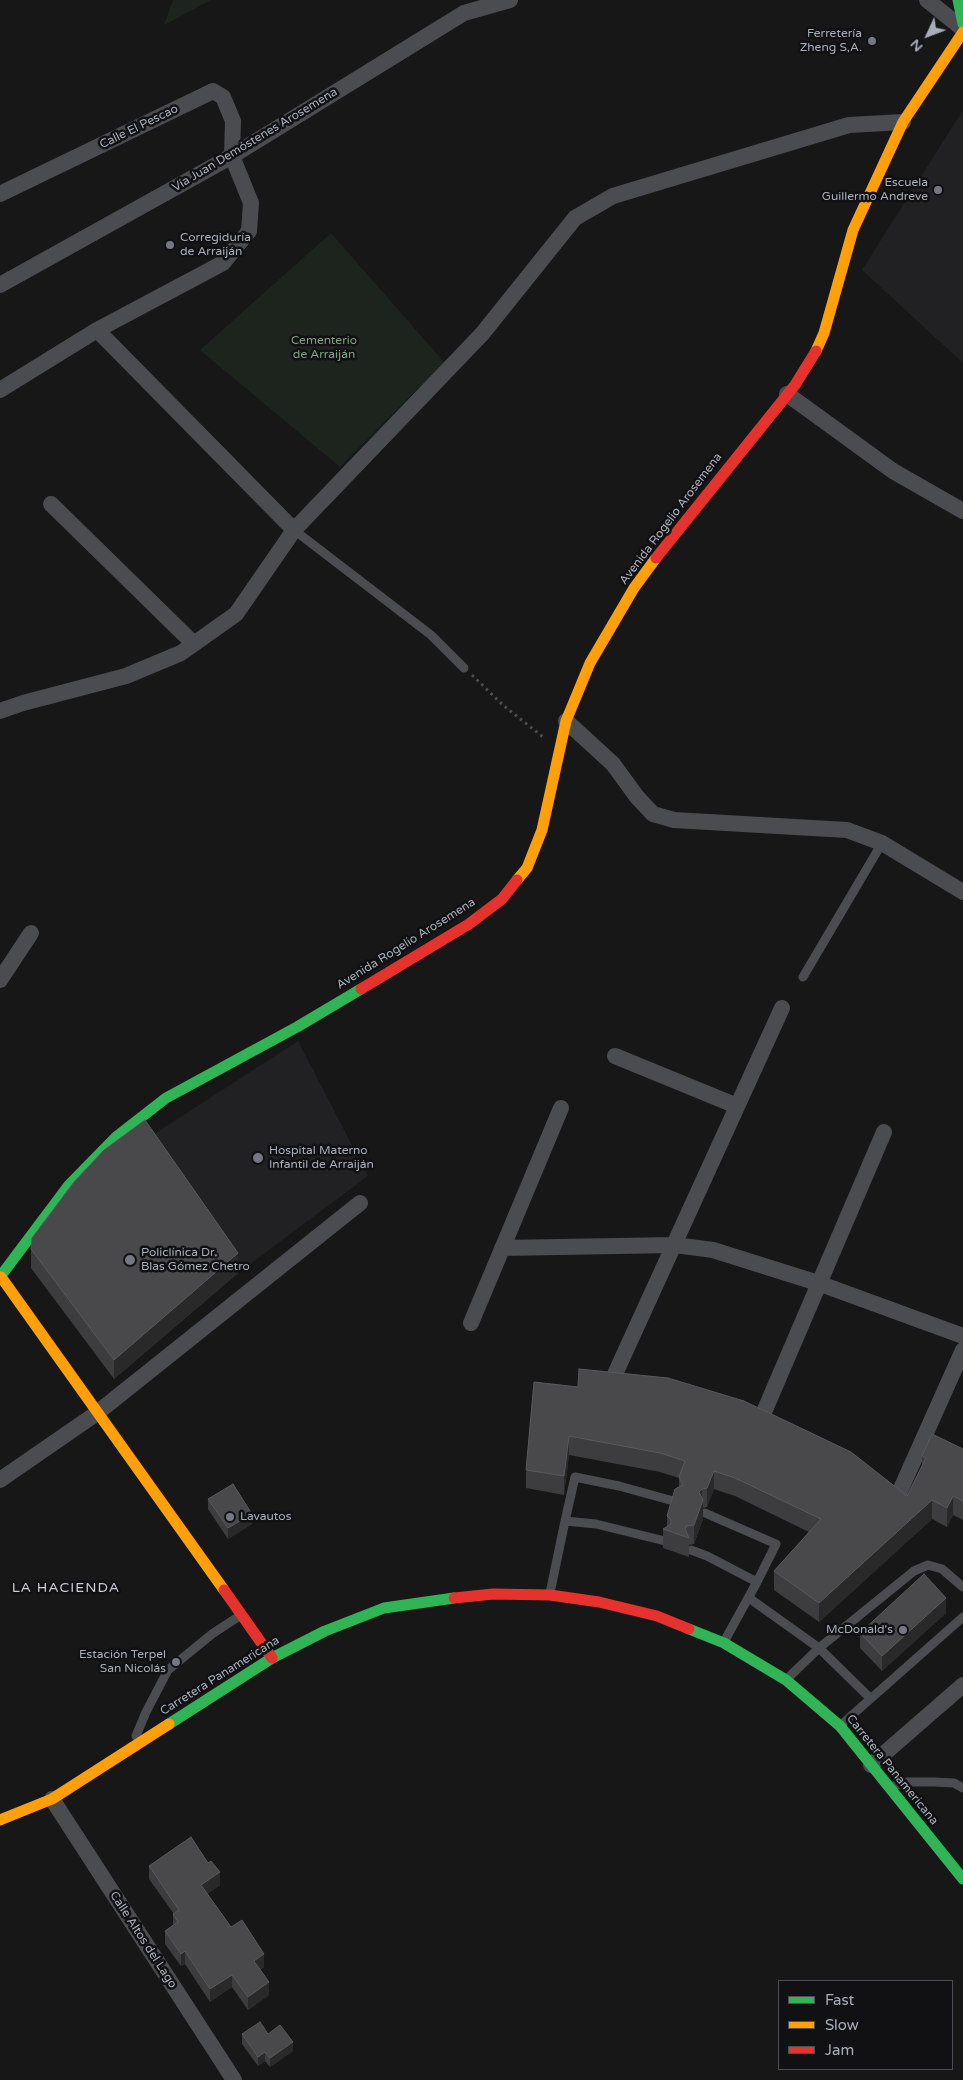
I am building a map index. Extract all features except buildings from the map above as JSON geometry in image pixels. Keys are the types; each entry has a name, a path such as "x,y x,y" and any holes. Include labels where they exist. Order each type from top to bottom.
{"main road":[{"path":"958,0 963,24"},
{"name":"Avenida Rogelio Arosemena","path":"0,1277 69,1185 116,1137 166,1098 297,1026 420,955 469,924 502,899 527,868 542,830 566,722 590,663 634,588 678,529 787,394 812,359 824,333 853,230 903,122 963,31"},
{"path":"0,1277 272,1658"},
{"name":"Carretera Panamericana","path":"0,1820 52,1800 272,1658 325,1631 384,1608 434,1600 494,1594 550,1595 599,1602 657,1616 724,1643 786,1680 840,1726 960,1876"}],"street":[{"name":"Vía Juan Demóstenes Arosemena","path":"0,285 232,156 464,12 510,0"},
{"path":"927,0 963,31"},
{"name":"Calle El Pescao","path":"0,194 213,91 223,97 233,121 232,156"},
{"path":"0,712 23,703 126,676 181,653 236,614 294,530 482,334 574,218 613,196 849,125 903,122"},
{"path":"0,390 97,330 223,263 249,231 251,202 232,156"},
{"path":"97,330 294,530"},
{"path":"787,394 893,471 963,511"},
{"path":"51,504 194,644"},
{"path":"566,722 614,764 637,797 653,814 674,820 847,830 882,843 963,892"},
{"path":"0,980 31,933"},
{"path":"616,1374 782,1008"},
{"path":"615,1056 737,1106"},
{"path":"471,1323 561,1108"},
{"path":"764,1412 884,1132"},
{"path":"0,1480 97,1413 360,1203"},
{"path":"502,1248 675,1245 713,1250 818,1283 963,1336"},
{"path":"900,1491 963,1350"},
{"path":"871,1765 963,1685"},
{"name":"Calle Altos del Lago","path":"52,1800 234,2080"}],"lane":[{"path":"294,530 431,635 464,668"},
{"path":"804,977 882,843"},
{"path":"550,1595 575,1477 619,1486 677,1502"},
{"path":"705,1513 776,1544 724,1643"},
{"path":"565,1521 596,1524 665,1541"},
{"path":"691,1550 707,1556 757,1582"},
{"path":"786,1680 819,1648 914,1571 928,1565 942,1569 963,1587"},
{"path":"749,1598 819,1648 870,1698"},
{"path":"130,1749 146,1712 168,1670 212,1634 241,1615"},
{"path":"840,1726 963,1617"},
{"path":"888,1787 907,1782 934,1782 954,1783 963,1788"},
{"path":"960,1876 963,1860"}],"path":[{"path":"464,668 504,706 559,749"}],"shaded area":[{"name":"Escuela Guillermo Andreve","path":"963,110 963,363 862,270"},
{"name":"Hospital Materno Infantil de Arraiján","path":"298,1041 368,1176 238,1273 145,1140"}],"green space":[{"path":"173,0 211,0 164,25"},
{"name":"Cementerio de Arraiján","path":"331,233 444,362 340,467 200,350"}],"traffic: fast":[{"path":"958,0 963,24"},
{"path":"0,1277 69,1185 116,1137 166,1098 297,1027 361,989"},
{"path":"169,1724 272,1658 325,1631 384,1608 454,1598"},
{"path":"689,1629 724,1643 786,1680 840,1726 963,1879"}],"traffic: slow":[{"path":"816,351 824,333 853,230 903,122 963,32"},
{"path":"517,880 527,868 542,830 566,721 590,663 634,588 656,558"},
{"path":"1,1277 224,1590"},
{"path":"0,1820 52,1799 169,1724"}],"traffic: jam":[{"path":"656,558 795,385 816,351"},
{"path":"361,989 469,924 502,899 517,880"},
{"path":"224,1590 272,1658"},
{"path":"454,1598 493,1594 550,1595 599,1602 657,1616 689,1629"}],"place":[{"name":"Ferretería Zheng S,A.","path":"872,41"},
{"name":"Escuela Guillermo Andreve","path":"938,190"},
{"name":"Corregiduría de Arraiján","path":"170,245"},
{"name":"Hospital Materno Infantil de Arraiján","path":"258,1158"},
{"name":"Policlínica Dr. Blas Gómez Chetro","path":"130,1260"},
{"name":"Lavautos","path":"230,1517"},
{"name":"McDonald's","path":"903,1630"},
{"name":"Estación Terpel San Nicolás","path":"176,1662"}],"district":[{"name":"LA HACIENDA","path":"66,1588"}]}
